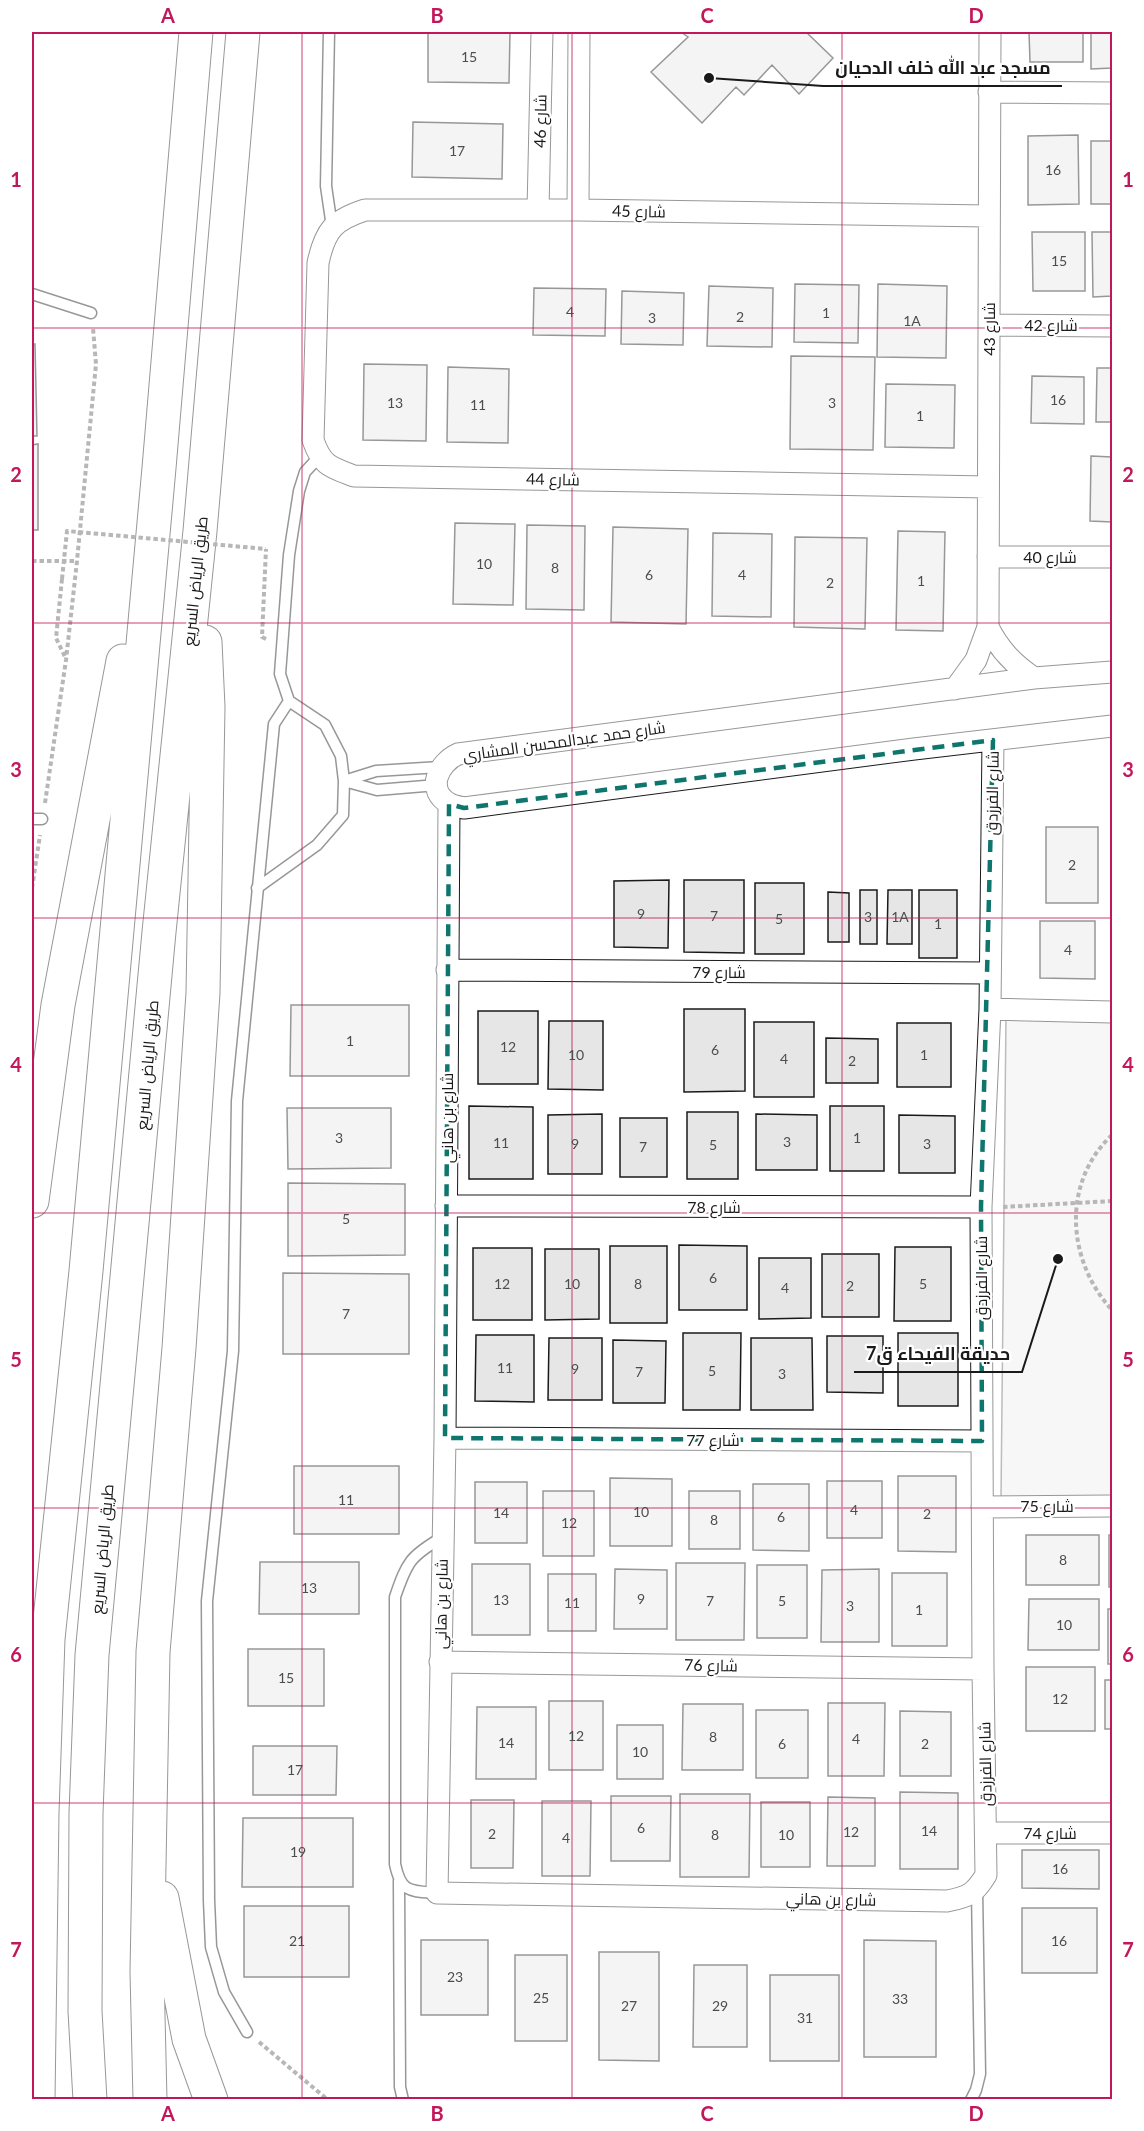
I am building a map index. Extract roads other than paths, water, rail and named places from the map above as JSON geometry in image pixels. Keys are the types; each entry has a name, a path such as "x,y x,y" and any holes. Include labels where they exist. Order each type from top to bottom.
{"highway":[{"path":"39,2100 42,1813 48,1639 86,1271 196,32"},
{"name":"طريق الرياض السريع","path":"90,2100 86,2011 86,1813 92,1655 159,932 200,531 243,32"},
{"path":"32,1201 58,1005 159,468"},
{"path":"148,2096 147,1972 153,1652 179,1348 203,993 208,707 200,531"},
{"path":"150,1837 189,2039 211,2100"}],"street":[{"name":"شارع 46","path":"538,210 542,32"},
{"path":"578,210 579,32"},
{"name":"شارع 43","path":"956,689 976,660 988,627 990,32"},
{"path":"990,92 1113,93"},
{"name":"شارع 45","path":"332,227 346,216 365,210 578,210 989,216"},
{"path":"319,457 313,440 318,262 323,241 332,227"},
{"name":"شارع 42","path":"989,325 1113,326"},
{"name":"شارع 44","path":"319,457 333,468 354,476 988,487"},
{"name":"شارع 40","path":"988,557 1113,557"},
{"path":"988,627 1006,656 1034,678"},
{"name":"شارع حمد عبدالمحسن المشاري","path":"438,776 448,758 459,754 1034,678 1113,672"},
{"path":"438,776 441,795 449,804 464,808 903,750 1113,726"},
{"name":"شارع الفرزدق","path":"977,1890 986,1875 987,1833 983,1669 981,1207 990,1009 993,740"},
{"name":"شارع بن هاني","path":"449,804 445,1438 437,1893 947,1901 963,1898 977,1890"},
{"name":"شارع 79","path":"447,970 990,974"},
{"path":"990,1009 1113,1012"},
{"name":"شارع 78","path":"446,1206 981,1207"},
{"name":"شارع 77","path":"445,1438 982,1441"},
{"name":"شارع 75","path":"982,1507 1113,1506"},
{"name":"شارع 76","path":"440,1662 983,1669"},
{"name":"شارع 74","path":"987,1833 1113,1833"}],"lane":[{"path":"329,32 326,186 332,227"},
{"path":"32,294 91,313"},
{"path":"257,888 317,845 343,815 344,781 341,756 325,725 289,701 280,674 289,555 299,491 305,472 319,457"},
{"path":"248,2032 224,1992 212,1947 209,1900 207,1601 233,1351 237,1101 274,724 289,701"},
{"path":"344,781 376,771 438,776"},
{"path":"344,781 377,790 438,776"},
{"path":"403,2100 400,2087 399,1881 396,1864 395,1597 404,1572 418,1551 443,1537"},
{"path":"399,1881 405,1888 417,1892 437,1893"},
{"path":"971,2100 980,2074 977,1890"}],"place":[{"name":"مسجد عبد الله خلف الدحيان","path":"709,78"},
{"name":"حديقة الفيحاء ق7","path":"1058,1259"}]}
